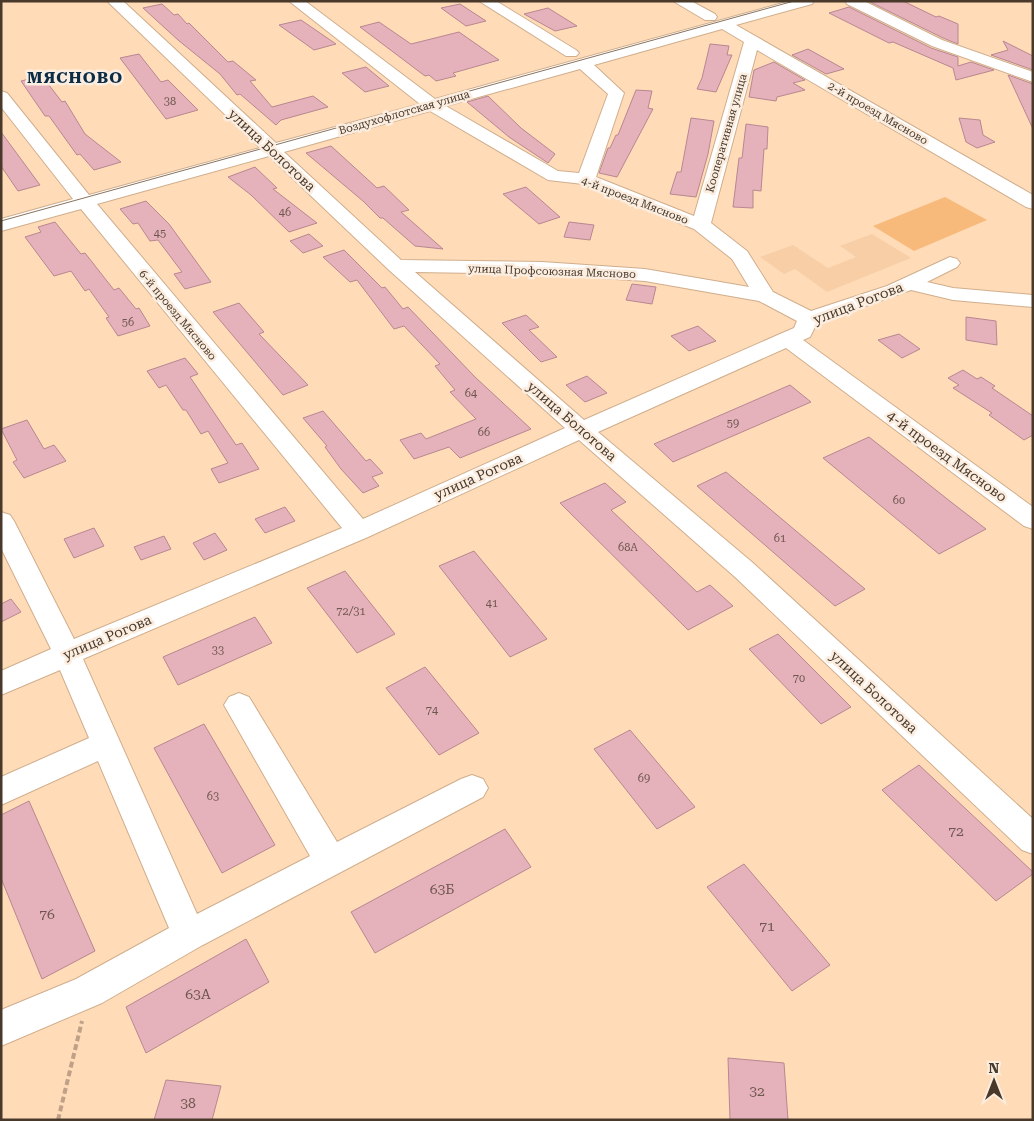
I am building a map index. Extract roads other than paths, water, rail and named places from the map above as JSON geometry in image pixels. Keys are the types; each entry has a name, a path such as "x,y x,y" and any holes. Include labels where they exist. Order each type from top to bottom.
{"street":[{"name":"улица Болотова","path":"114,1 265,145 396,266 581,430 744,570 1033,840"},
{"name":"4-й проезд Мясново","path":"296,1 425,99 554,176 586,179 700,225 740,255 765,296"},
{"path":"486,1 576,58 616,93 586,179"},
{"name":"2-й проезд Мясново","path":"680,1 1033,203"},
{"name":"Воздухофлотская улица","path":"716,20 766,1"},
{"name":"Воздухофлотская улица","path":"1,225 76,191 265,145 425,99 716,20 807,1"},
{"path":"852,1 937,44 1033,77"},
{"name":"Кооперативная улица","path":"700,225 752,41"},
{"name":"6-й проезд Мясново","path":"1,96 76,191 359,530"},
{"name":"Воздухофлотская улица","path":"120,175 265,145"},
{"name":"улица Рогова","path":"1,684 359,530 788,339 802,332 809,319 894,290 950,264"},
{"name":"улица Профсоюзная Мясново","path":"396,266 542,268 645,275 765,296"},
{"path":"908,283 954,294 1033,301"},
{"path":"765,296 809,319"},
{"name":"4-й проезд Мясново","path":"788,339 1033,520"},
{"path":"1,521 67,654 189,935"},
{"path":"239,705 331,861"},
{"path":"1,792 106,744"},
{"path":"1,1028 89,991 189,935 472,788"}],"tram line":[{"path":"1,221 794,1"}],"district":[{"name":"МЯСНОВО","path":"75,77"}]}
